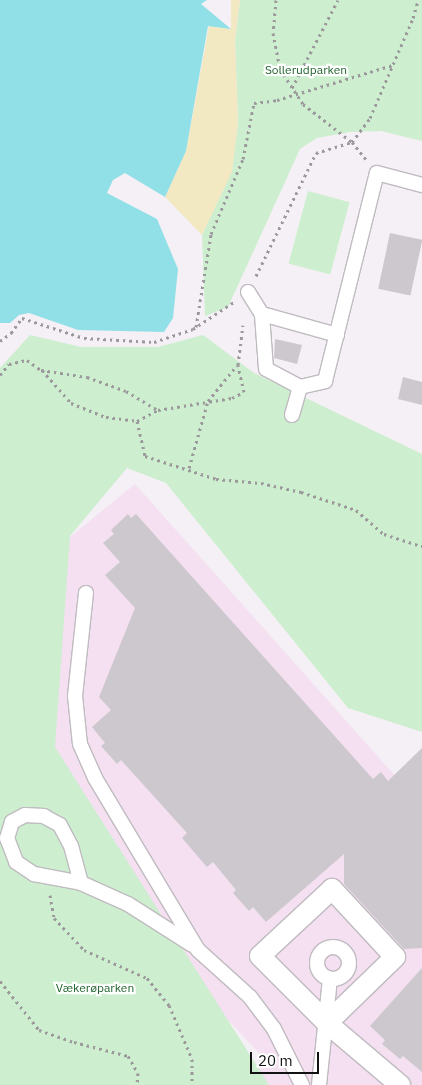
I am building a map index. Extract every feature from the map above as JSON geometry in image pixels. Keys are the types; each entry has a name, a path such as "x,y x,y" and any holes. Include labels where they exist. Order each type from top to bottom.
{"street":[{"path":"327,1023 395,957 332,889 260,956 327,1023 400,1085"}],"lane":[{"path":"248,292 262,314 266,369 300,387 325,382 377,173 422,186"},
{"path":"262,314 337,335"},
{"path":"292,415 300,387"},
{"path":"86,593 75,696 80,744 99,784 198,950"},
{"path":"81,883 71,846 60,825 44,816 26,815 12,822 7,838 9,848 16,862 34,874 81,883 128,904 198,950 250,997 274,1029 302,1085"},
{"path":"319,1085 327,1023 330,979"}],"path":[{"path":"276,0 273,33 280,69 303,104 352,142 377,173"},
{"path":"292,88 338,0"},
{"path":"0,375 9,364 27,360 41,370 71,403 106,417 137,420 158,410 232,398 244,392 238,365 248,292 316,153 352,142 370,118 418,0"},
{"path":"196,327 211,234 243,159 254,103 393,64"},
{"path":"0,341 11,333 22,318 84,338 154,342 196,327 248,292"},
{"path":"189,468 208,401 238,365"},
{"path":"41,370 87,378 126,392 158,410"},
{"path":"137,420 145,456 189,468 216,479 261,482 356,510 384,534 422,546"},
{"path":"47,877 54,918 84,950 148,978 168,1005 192,1059 192,1085"},
{"path":"0,981 39,1030 74,1042 128,1056 138,1073 137,1085"}],"shaded area":[{"path":"135,484 422,806 422,1085 255,1085 259,1053 0,778 31,569"}],"green space":[{"name":"Sollerudparken","path":"240,0 422,0 422,141 381,131 350,132 317,138 300,149 228,307 205,316 202,235 232,171 238,122 235,40"},
{"path":"308,191 350,202 330,275 289,263"},
{"name":"Vækerøparken","path":"30,335 81,347 158,347 203,335 254,373 422,454 422,732 348,708 166,483 127,468 70,536 55,747 269,1085 0,1085 0,368"}],"sand":[{"path":"231,0 240,0 235,40 238,122 232,172 202,235 165,197 186,151 209,26 231,29"}],"water":[{"path":"0,0 207,0 201,4 231,29 208,26 186,151 165,197 125,173 113,180 107,193 157,219 178,269 173,318 164,332 78,330 29,313 19,315 10,323 0,323"}],"building":[{"path":"390,233 422,240 410,296 378,289"},
{"path":"275,339 302,345 297,364 274,358"},
{"path":"403,377 422,382 422,405 398,399"},
{"path":"128,514 131,518 136,514 373,779 381,772 388,781 422,748 422,948 404,949 344,884 344,854 266,922 253,907 249,911 233,893 236,890 213,862 207,867 182,838 187,833 121,760 117,764 101,746 105,743 92,727 111,710 99,697 135,608 105,575 120,562 103,543 114,534 111,530"},
{"path":"422,968 422,1072 403,1056 400,1059 382,1044 385,1040 370,1026"}]}
